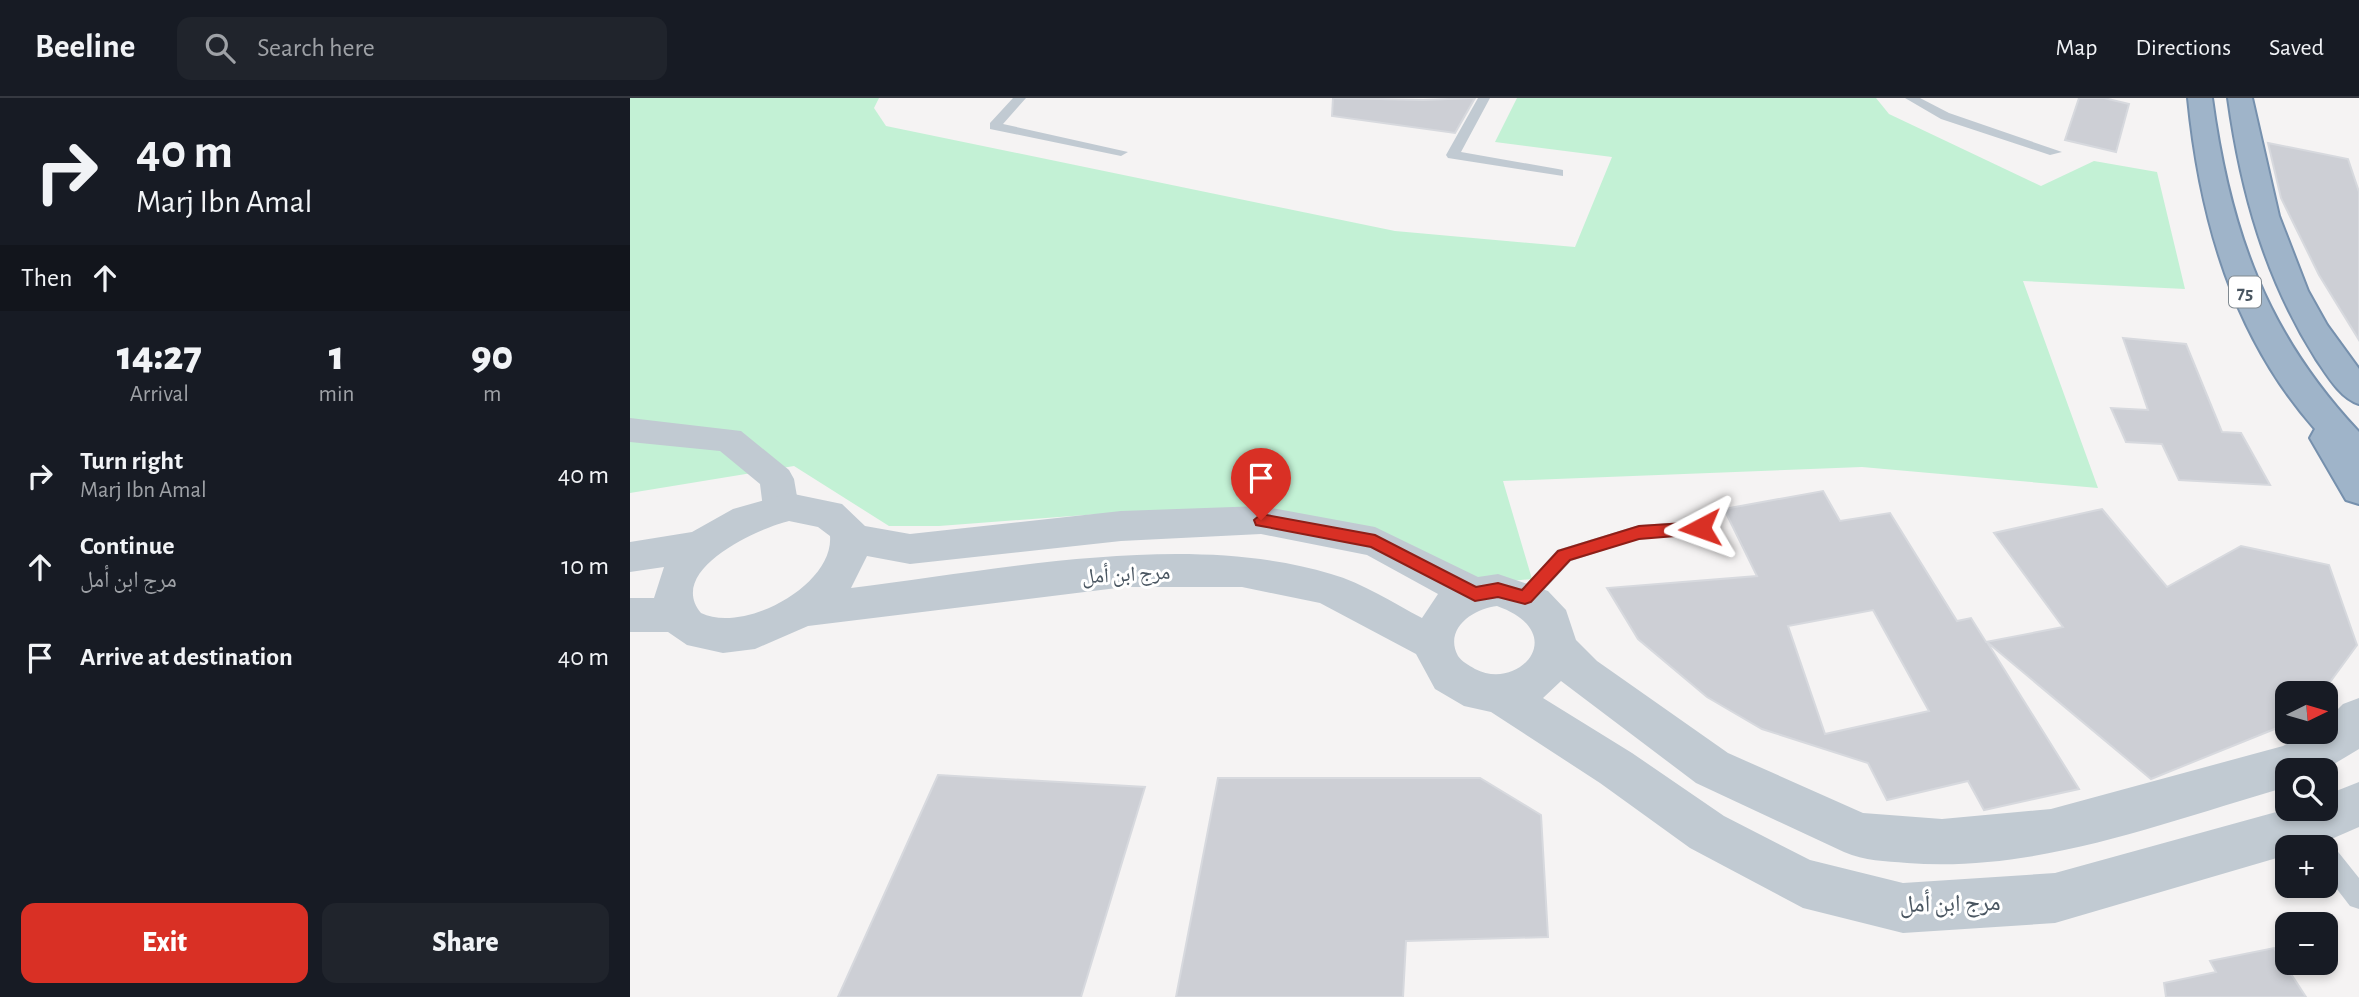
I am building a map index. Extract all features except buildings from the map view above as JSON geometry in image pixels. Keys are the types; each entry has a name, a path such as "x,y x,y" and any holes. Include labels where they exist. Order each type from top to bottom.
{"highway":[{"name":"75","path":"2200,98 2203,141 2229,252 2262,330 2306,398 2359,455"},
{"name":"75","path":"2240,98 2247,148 2278,260 2314,335 2359,392"},
{"path":"2326,352 2359,384"},
{"path":"2284,364 2359,491"}],"street":[{"path":"630,430 729,440 776,480 781,508"},
{"path":"781,508 815,508 835,515 848,529 850,538 845,566 831,587 804,610 783,622 754,632 725,636 701,633 682,624 674,608 674,587 685,565 703,546 732,525 761,513 781,508"},
{"path":"850,538 911,549 1121,526 1261,520 1375,542 1475,594"},
{"path":"630,557 703,546"},
{"name":"مرج ابن أمل","path":"804,610 1125,571 1242,571 1329,589 1435,644"},
{"path":"1498,590 1525,597 1548,615 1555,631 1556,649 1550,666 1537,680 1520,690 1499,694 1478,692 1460,684 1446,672 1437,656 1435,644 1439,624 1448,610 1475,594 1498,590"},
{"path":"630,615 678,615"},
{"path":"1556,649 1582,674 1712,768 1861,836 1942,842 2052,832 2293,764 2346,733 2359,718"},
{"name":"مرج ابن أمل","path":"1499,694 1616,768 1707,832 1803,883 1903,908 2055,898 2275,852"},
{"name":"مرج ابن أمل","path":"2326,835 2359,804"}],"lane":[{"path":"1020,98 994,126 1121,152"},
{"path":"1484,98 1453,155 1558,173"},
{"path":"1911,98 1945,116 2055,152"},
{"path":"1525,597 1564,555 1639,533 1700,528"},
{"path":"2338,871 2359,897"}],"green space":[{"path":"630,98 879,98 874,108 886,126 1395,231 1575,247 1612,157 1495,142 1517,98 1876,98 1889,114 2041,186 2094,161 2157,172 2185,289 2023,281 2098,488 1862,467 1503,481 1532,579 1470,585 1359,530 1099,514 939,526 889,526 794,466 630,493"}],"route":[{"path":"1261,520 1375,542 1475,594 1498,590 1525,597 1564,555 1639,533 1700,528"}]}
